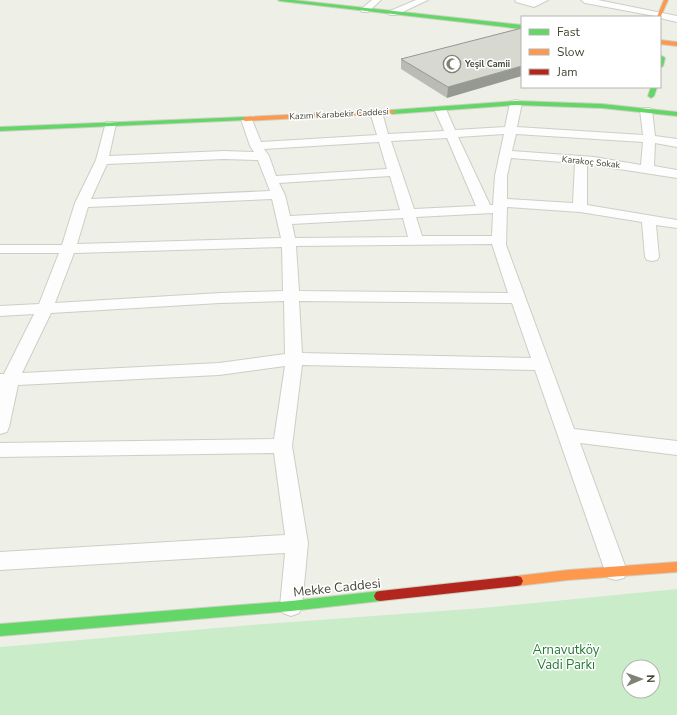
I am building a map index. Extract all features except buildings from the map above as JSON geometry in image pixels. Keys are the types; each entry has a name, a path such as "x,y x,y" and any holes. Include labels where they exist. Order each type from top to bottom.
{"main road":[{"path":"284,0 315,2 365,10 521,27"},
{"path":"659,16 666,0"},
{"path":"661,42 677,44"},
{"path":"661,59 677,52"},
{"path":"656,96 677,109"},
{"name":"Kazım Karabekir Caddesi","path":"0,122 531,99 635,103 656,96"},
{"name":"Kazım Karabekir Caddesi","path":"0,128 247,119 440,109 516,103 568,104 677,114"},
{"name":"Mekke Caddesi","path":"0,630 291,606 568,575 677,567"}],"street":[{"path":"365,10 377,0"},
{"path":"392,13 424,0"},
{"path":"519,0 534,4 544,0"},
{"path":"586,0 659,16"},
{"path":"661,16 677,19"},
{"path":"516,103 495,207 499,244 616,571"},
{"path":"440,109 451,134 495,207"},
{"path":"646,110 649,139 647,170"},
{"path":"376,112 394,172 409,214 416,241"},
{"path":"247,119 285,220 289,242 294,359 283,446 297,543 291,606"},
{"path":"0,427 5,379 45,308 68,249 82,203 102,160 110,124"},
{"path":"102,160 224,155 383,137 510,130 649,139 677,143"},
{"name":"Karakoç Sokak","path":"505,154 581,160 677,174"},
{"path":"580,208 581,160"},
{"path":"82,203 274,188 394,172"},
{"path":"285,220 409,214 495,207 580,208 677,224"},
{"path":"649,220 652,258"},
{"path":"0,249 68,249 289,242 499,240"},
{"path":"0,311 220,298 292,296 518,298"},
{"path":"5,379 219,369 294,359 542,364"},
{"path":"567,435 677,448"},
{"path":"0,450 283,446"},
{"path":"0,560 297,543"}],"green space":[{"name":"Arnavutköy Vadi Parkı","path":"677,589 677,715 0,715 0,647 251,625 482,608"}],"traffic: fast":[{"path":"280,0 521,27"},
{"path":"661,62 662,58"},
{"path":"651,96 654,88"},
{"path":"392,112 516,103 602,106 677,114"},
{"path":"0,129 245,119"},
{"path":"0,630 291,606 380,596"}],"traffic: slow":[{"path":"659,16 666,0"},
{"path":"661,42 677,44"},
{"path":"245,119 392,112"},
{"path":"517,581 568,575 677,567"}],"traffic: jam":[{"path":"380,596 517,581"}],"place":[{"name":"Yeşil Camii","path":"452,64"}]}
